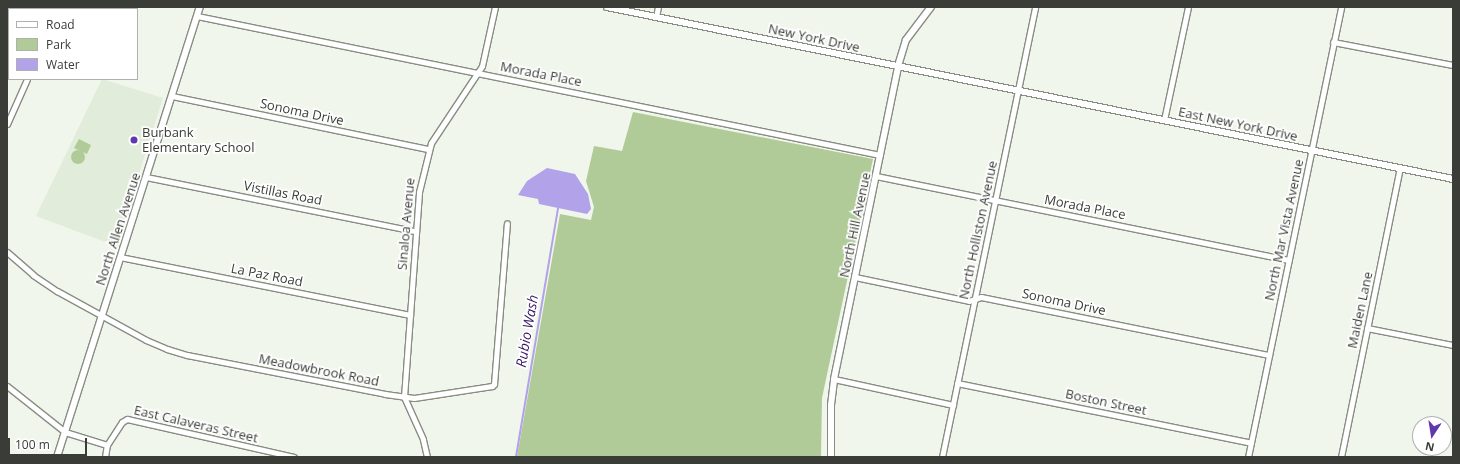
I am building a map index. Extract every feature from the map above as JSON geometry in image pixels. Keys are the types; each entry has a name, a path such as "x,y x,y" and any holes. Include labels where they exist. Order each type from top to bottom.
{"street":[{"name":"North Allen Avenue","path":"57,457 200,7"},
{"name":"Sinaloa Avenue","path":"428,457 423,439 404,397 419,192 428,149 476,73 482,66 495,7"},
{"name":"New York Drive","path":"607,7 1018,91"},
{"path":"656,17 658,7"},
{"name":"North Hill Avenue","path":"831,457 831,405 834,379 898,66 906,40 931,7"},
{"name":"North Holliston Avenue","path":"942,457 1035,7"},
{"path":"1164,120 1188,7"},
{"name":"North Mar Vista Avenue","path":"1248,457 1290,260 1341,7"},
{"name":"Morada Place","path":"197,16 880,155"},
{"path":"1333,42 1453,65"},
{"path":"7,124 27,80"},
{"name":"East New York Drive","path":"1018,91 1453,179"},
{"name":"Sonoma Drive","path":"172,96 428,149"},
{"name":"Maiden Lane","path":"1341,457 1400,168"},
{"name":"Morada Place","path":"876,176 1290,260"},
{"name":"Vistillas Road","path":"146,177 415,231"},
{"name":"Meadowbrook Road","path":"7,252 33,275 57,291 146,340 187,355 414,398 492,386 494,384 507,224"},
{"name":"La Paz Road","path":"120,257 410,315"},
{"name":"Sonoma Drive","path":"855,277 969,301 981,296 1269,355"},
{"path":"1367,328 1453,345"},
{"path":"834,379 953,405"},
{"name":"Boston Street","path":"957,383 1250,443"},
{"path":"7,386 65,432 107,446 105,457"},
{"name":"East Calaveras Street","path":"107,446 122,422 127,419 294,457"}],"shaded area":[{"path":"102,80 163,98 116,246 36,216"}],"green space":[{"path":"633,112 873,159 822,398 821,457 517,457 560,214 591,220 594,207 586,181 594,146 622,151"},
{"path":"79,139 91,145 87,154 74,148"},
{"path":"78,150 83,152 85,157 83,162 78,164 73,162 71,157 73,152"}],"water":[{"path":"547,168 575,174 588,194 591,209 587,214 539,204 538,199 518,195 527,181"}],"waterway":[{"name":"Rubio Wash","path":"516,457 558,208"}],"place":[{"name":"Burbank Elementary School","path":"134,140"}]}
